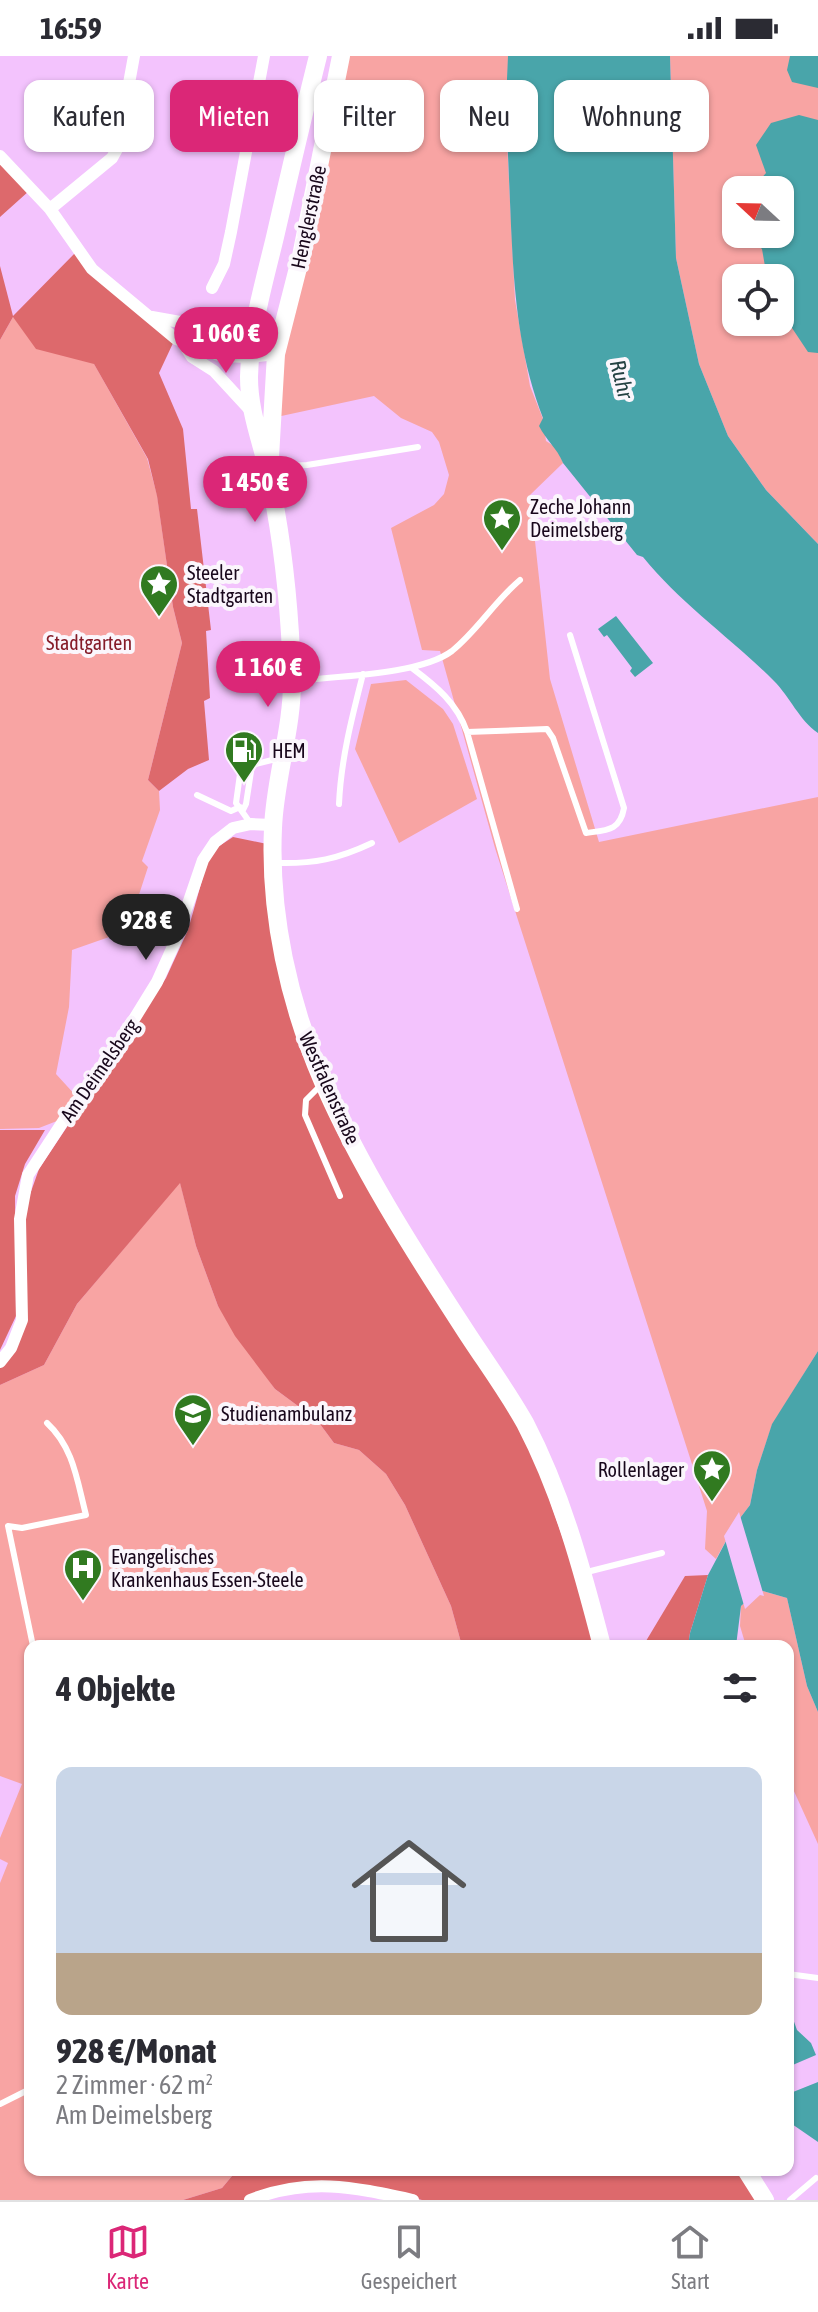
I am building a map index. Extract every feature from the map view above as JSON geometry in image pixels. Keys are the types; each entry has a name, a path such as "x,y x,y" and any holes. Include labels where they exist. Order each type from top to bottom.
{"main road":[{"name":"Henglerstraße","path":"270,471 250,410 250,357 244,333 257,312 318,56"},
{"name":"Henglerstraße","path":"270,471 276,354 301,256 341,56"},
{"name":"Westfalenstraße","path":"270,471 283,566 292,681 284,757 272,825 274,895 282,955 300,1019 323,1083 402,1230 524,1422 553,1483 583,1573 600,1640"},
{"path":"750,2176 765,2200"}],"street":[{"path":"50,209 112,158 117,149 134,56"},
{"path":"212,288 224,264 264,56"},
{"path":"0,156 50,209 92,269 183,343 221,356 276,354"},
{"path":"149,317 244,333 263,341 276,354"},
{"path":"183,343 192,357 214,371 250,410"},
{"name":"Am Deimelsberg","path":"0,1362 15,1340 22,1320 20,1219 28,1175 157,982 175,942 203,860 215,842 233,828 251,824 272,825"},
{"path":"250,2200 275,2190 314,2185 354,2188 413,2200"}],"lane":[{"path":"270,471 418,447"},
{"path":"292,681 412,668 440,658 453,650 520,580"},
{"path":"467,732 547,729 553,738 586,833 615,827 622,821 624,808 570,635"},
{"path":"412,668 451,701 463,718 517,909"},
{"path":"339,804 346,747 363,674"},
{"path":"251,824 236,803 241,767 284,757"},
{"path":"197,795 231,811 242,808"},
{"path":"273,863 312,864 348,855 372,843"},
{"path":"323,1083 306,1100 305,1115 340,1196"},
{"path":"32,1640 8,1526 22,1528 86,1515 72,1456 47,1423"},
{"path":"583,1573 662,1553"},
{"path":"794,1975 818,1978"},
{"path":"0,2104 24,2092"},
{"path":"790,2200 816,2178"}],"green space":[{"path":"345,56 508,56 508,80 440,80 440,152 508,152 515,300 530,386 543,419 546,441 557,448 563,463 530,495 550,679 599,842 818,797 818,1351 772,1425 757,1470 750,1505 716,1559 705,1549 707,1511 495,848 440,651 422,650 391,528 434,505 444,494 449,475 439,442 432,432 401,418 374,396 272,418 326,152 424,152 424,80 340,80"},
{"path":"670,56 818,56 818,544 766,490 728,436 699,364 676,258 673,152 709,152 709,80 671,80"},
{"name":"Stadtgarten","path":"13,317 93,362 147,458 157,495 173,607 182,643 148,780 159,791 160,810 142,861 148,867 134,910 112,936 72,950 69,1007 56,1074 77,1097 62,1119 39,1128 0,1129 0,340"},
{"path":"406,680 443,709 453,724 477,799 399,843 355,749 371,684"},
{"path":"180,1182 196,1246 218,1306 275,1389 317,1420 334,1443 359,1450 386,1474 405,1505 451,1606 460,1640 24,1640 24,2176 232,2176 222,2188 183,2200 0,2200 0,1883 8,1863 0,1859 0,1838 22,1784 0,1776 0,1385 44,1365 77,1304"},
{"path":"759,1590 787,1598 807,1686 818,1712 818,1844 794,1791 794,1640 744,1640 740,1626 741,1606"}],"shaded area":[{"path":"0,160 29,191 0,217"},
{"path":"76,252 174,341 159,373 183,429 191,509 197,509 211,630 206,631 210,698 204,701 209,760 188,769 159,791 148,780 182,643 148,459 94,364 36,349 13,317 0,340 0,266 13,316"},
{"path":"233,837 272,845 273,895 322,1082 523,1423 598,1640 460,1640 451,1606 405,1505 386,1474 359,1450 334,1443 317,1420 275,1389 235,1336 218,1306 196,1246 180,1183 77,1304 44,1365 0,1385 0,1366 21,1333 22,1241 28,1200 39,1169 166,978 188,930 210,852"},
{"path":"0,1130 45,1130 25,1164 15,1196 16,1316 0,1350"},
{"path":"708,1575 689,1640 647,1640 685,1576"},
{"path":"232,2176 749,2176 764,2200 422,2200 365,2186 337,2183 245,2200 183,2200 222,2188"}],"water":[{"name":"Ruhr","path":"508,56 670,56 671,80 554,80 554,152 673,152 676,258 699,364 728,436 766,490 818,544 818,733 805,722 758,665 673,590 643,557 637,555 563,463 539,426 543,418 521,339 508,152 538,152 538,80 507,80"},
{"path":"790,56 818,56 818,88 792,82 787,70"},
{"path":"799,115 818,120 818,353 808,352 794,331 794,264 765,264 761,248 794,248 794,176 763,176 766,173 756,145 771,123"},
{"path":"616,616 653,663 635,677 630,671 632,668 607,635 604,637 598,629"},
{"path":"818,1351 818,1712 807,1686 787,1598 759,1590 741,1606 737,1640 689,1640 708,1575 734,1526 750,1505 757,1470 772,1424"},
{"path":"794,2022 797,2030 811,2043 816,2055 794,2064"},
{"path":"818,2082 818,2142 794,2125 794,2092"}],"pier":[{"path":"739,1512 764,1596 760,1595 745,1609 724,1536"}],"place":[{"name":"Zeche Johann Deimelsberg","path":"502,552"},
{"name":"Steeler Stadtgarten","path":"159,618"},
{"name":"HEM","path":"244,784"},
{"name":"Studienambulanz","path":"193,1447"},
{"name":"Rollenlager","path":"712,1503"},
{"name":"Evangelisches Krankenhaus Essen-Steele","path":"83,1602"}]}
